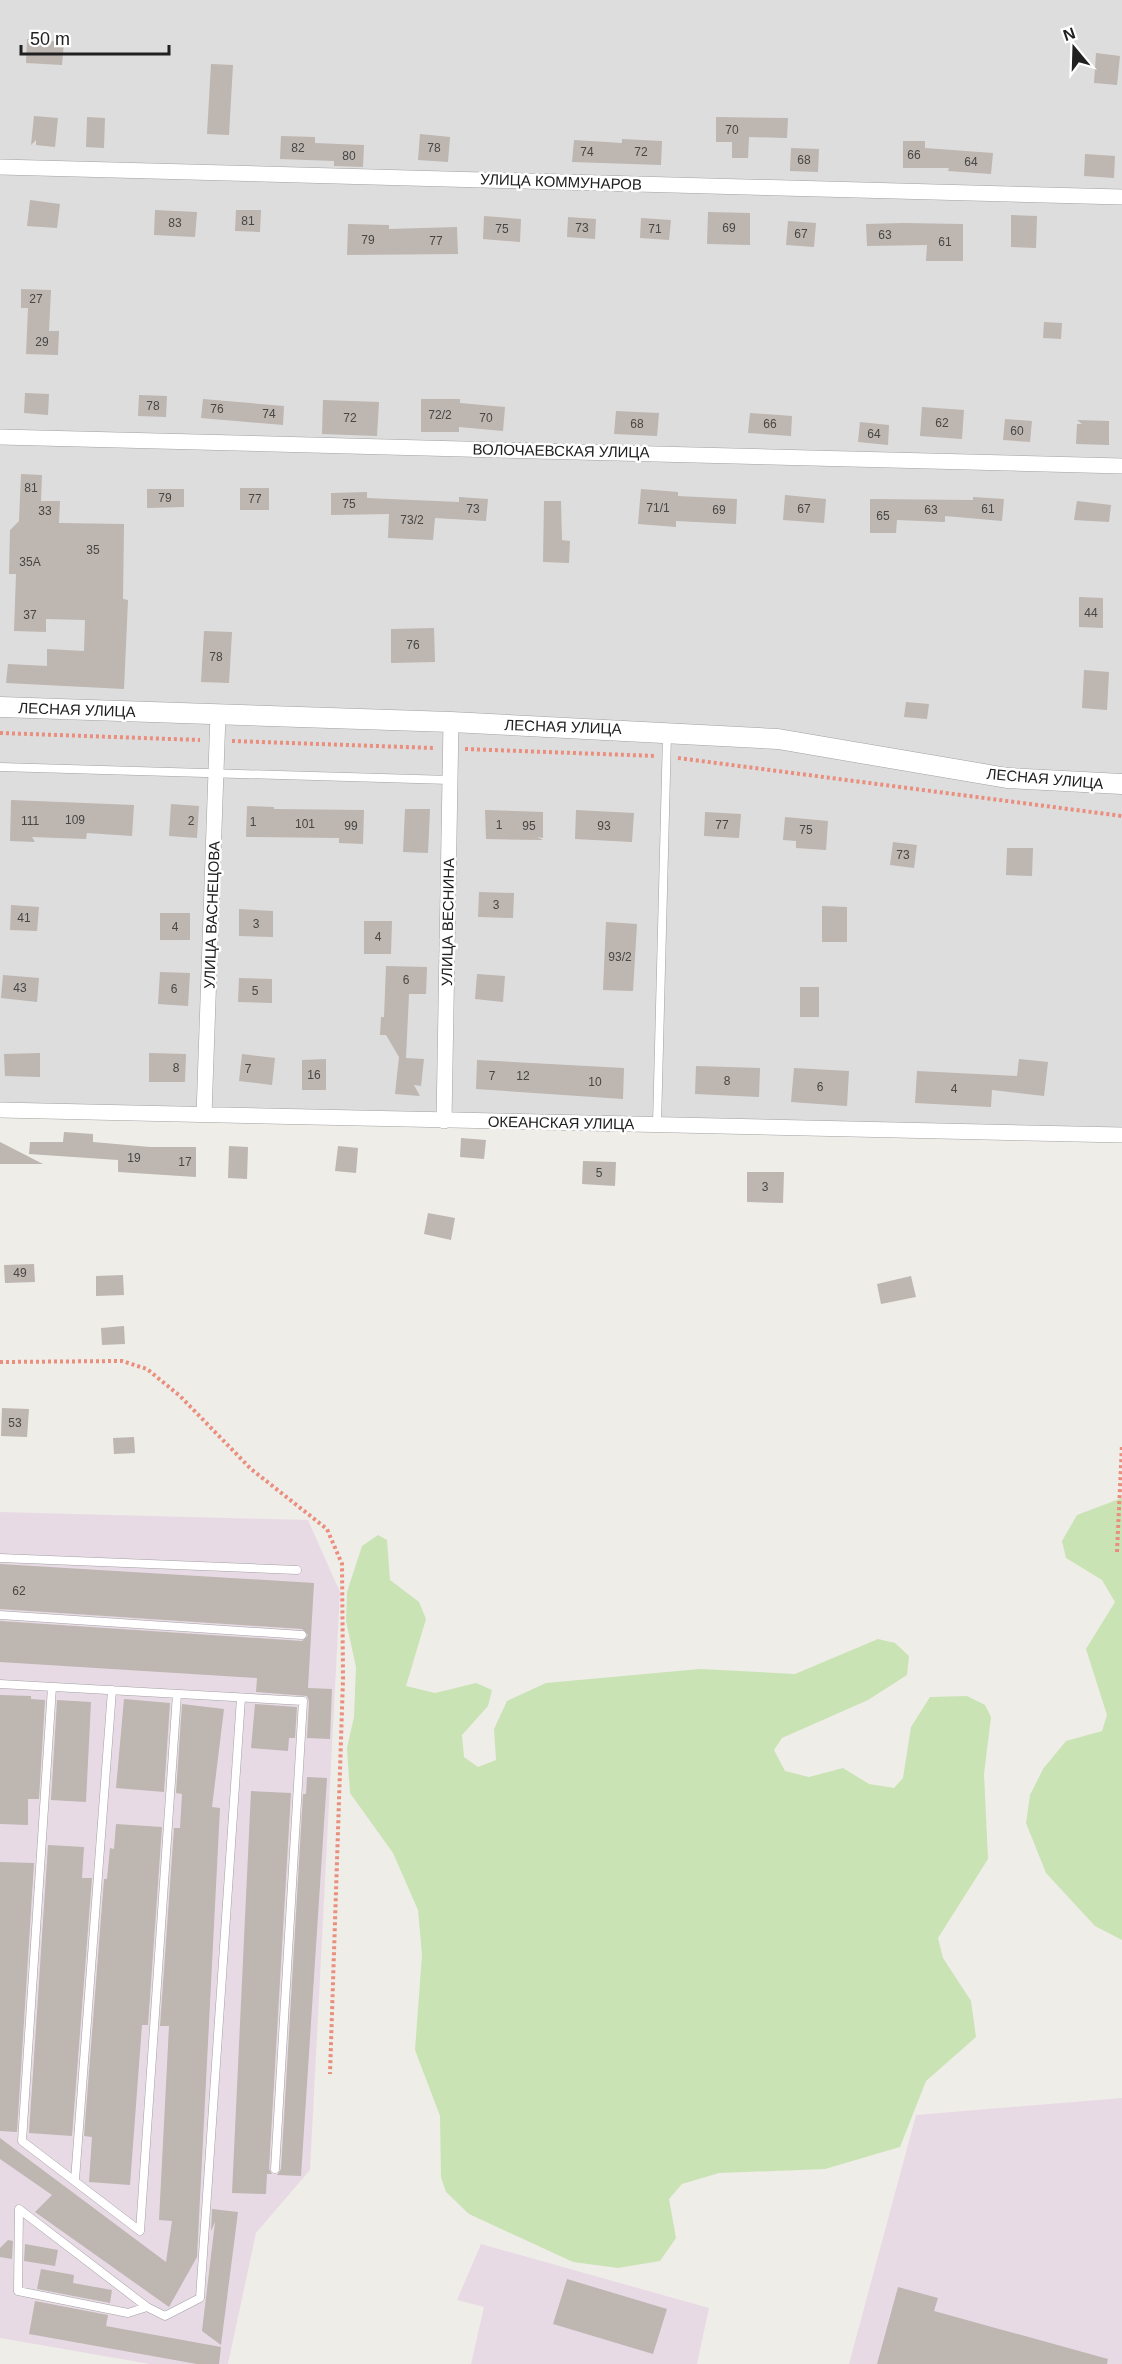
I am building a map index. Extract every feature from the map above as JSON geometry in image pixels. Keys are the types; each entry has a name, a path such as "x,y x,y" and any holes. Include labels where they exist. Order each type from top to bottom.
{"street":[{"name":"УЛИЦА КОММУНАРОВ","path":"0,167 1122,197"},
{"name":"ВОЛОЧАЕВСКАЯ УЛИЦА","path":"0,437 1122,466"},
{"name":"ЛЕСНАЯ УЛИЦА","path":"0,707 667,731 778,739 1007,778 1122,784"},
{"name":"УЛИЦА ВАСНЕЦОВА","path":"204,1115 218,714"},
{"name":"УЛИЦА ВЕСНИНА","path":"444,1121 452,722"},
{"name":"ОКЕАНСКАЯ УЛИЦА","path":"0,1110 1122,1135"}],"lane":[{"path":"657,1124 667,731"},
{"path":"0,767 450,780"},
{"path":"0,1558 297,1570"},
{"path":"0,1615 302,1635"},
{"path":"0,1684 303,1701 275,2169"},
{"path":"52,1687 22,2141 141,2230 177,1694"},
{"path":"75,2180 112,1690"},
{"path":"147,2307 128,2313 18,2291 20,2209 147,2307 165,2316 200,2298 241,1698"}],"path":[{"path":"0,733 667,757 1122,816"},
{"path":"1117,1552 1122,1444"}],"shaded area":[{"path":"0,0 1122,0 1122,1135 0,1110"},
{"path":"0,1512 308,1520 340,1592 310,2170 256,2233 228,2364 150,2364 0,2338"},
{"path":"1122,2098 1122,2364 849,2364 916,2115"},
{"path":"481,2244 709,2308 697,2364 471,2364 484,2307 457,2300"}],"green space":[{"path":"1122,1498 1122,1940 1095,1926 1046,1873 1026,1823 1030,1795 1043,1769 1066,1741 1102,1731 1107,1715 1086,1649 1115,1602 1102,1580 1066,1558 1062,1541 1077,1515"},
{"path":"378,1535 387,1540 390,1580 419,1602 426,1619 406,1686 435,1693 476,1683 492,1690 488,1706 462,1735 464,1757 478,1767 496,1760 494,1729 507,1701 546,1683 700,1669 795,1674 878,1639 895,1643 909,1656 907,1675 868,1700 782,1738 774,1750 785,1771 809,1777 843,1768 869,1784 894,1788 903,1778 911,1727 930,1697 967,1696 985,1705 991,1717 984,1774 988,1859 938,1938 943,1958 971,2001 976,2037 926,2081 900,2147 825,2169 719,2173 682,2184 669,2199 676,2238 660,2261 618,2268 573,2262 469,2214 446,2192 441,2177 440,2116 415,2050 422,1955 418,1910 393,1853 350,1793 347,1748 354,1717 356,1667 346,1621 347,1592 362,1546"}],"building":[{"path":"27,39 64,42 62,65 26,63"},
{"path":"1096,53 1120,56 1117,85 1094,83"},
{"path":"211,64 233,65 229,135 207,134"},
{"path":"34,116 58,118 55,147 36,145 36,140 31,145"},
{"path":"87,117 105,118 104,148 86,147"},
{"path":"716,117 788,118 787,138 749,137 748,158 732,158 732,142 716,142"},
{"path":"420,134 450,137 448,162 418,160"},
{"path":"281,136 315,137 315,143 364,145 363,167 334,166 334,161 280,159"},
{"path":"622,139 662,141 661,165 572,162 574,140 622,143"},
{"path":"903,141 925,141 925,148 993,153 991,174 948,171 949,168 903,168"},
{"path":"791,148 819,149 818,172 790,171"},
{"path":"1085,154 1115,156 1114,178 1084,176"},
{"path":"30,200 60,204 57,228 27,226"},
{"path":"155,210 197,212 195,237 154,235"},
{"path":"236,210 261,210 260,232 235,231"},
{"path":"708,212 750,213 750,245 707,244"},
{"path":"1011,215 1037,216 1036,248 1011,247"},
{"path":"484,216 521,219 520,242 483,239"},
{"path":"568,217 596,219 595,239 567,237"},
{"path":"641,218 671,220 669,240 640,238"},
{"path":"788,221 816,223 814,247 786,245"},
{"path":"348,224 389,225 389,229 457,227 458,254 347,255"},
{"path":"866,224 963,224 963,261 926,261 927,245 867,246"},
{"path":"21,289 51,290 49,331 59,331 58,355 26,354 28,308 21,308"},
{"path":"1044,322 1062,323 1061,339 1043,338"},
{"path":"25,393 49,394 48,415 24,413"},
{"path":"139,395 167,396 166,417 138,416"},
{"path":"203,399 284,406 283,425 201,418"},
{"path":"421,399 460,399 460,403 505,407 503,431 459,427 459,432 421,432"},
{"path":"323,400 379,402 377,436 322,434"},
{"path":"922,407 964,410 962,439 920,436"},
{"path":"616,411 659,413 657,436 614,434"},
{"path":"750,413 792,416 791,436 748,433"},
{"path":"1005,419 1032,421 1030,442 1003,440"},
{"path":"1077,420 1109,421 1109,445 1076,444 1077,424 1082,424"},
{"path":"860,422 889,425 888,445 858,442"},
{"path":"21,474 42,475 41,501 60,501 59,523 124,524 123,599 128,600 124,689 6,683 8,664 47,666 47,649 84,651 85,620 46,619 46,632 14,631 16,574 9,574 10,530 19,521"},
{"path":"240,488 269,488 269,510 240,510"},
{"path":"147,489 184,489 184,507 147,508"},
{"path":"641,489 678,492 678,496 737,499 736,524 676,521 676,527 638,524"},
{"path":"367,492 367,498 459,502 459,497 488,499 486,521 435,518 433,540 388,538 389,514 331,515 331,493"},
{"path":"785,495 826,499 824,523 783,520"},
{"path":"973,497 1004,499 1002,521 945,516 945,522 897,520 896,533 870,533 870,499 973,500"},
{"path":"544,501 561,501 562,540 570,541 569,563 543,562"},
{"path":"1077,501 1111,505 1109,522 1074,520"},
{"path":"1079,597 1103,598 1103,628 1079,627"},
{"path":"434,628 435,662 391,663 391,629"},
{"path":"204,631 232,632 229,683 201,682"},
{"path":"1084,670 1109,672 1107,710 1082,708"},
{"path":"906,702 929,704 927,719 904,717"},
{"path":"11,800 134,805 132,836 87,833 86,839 32,837 35,842 10,841"},
{"path":"171,804 199,806 197,838 169,836"},
{"path":"247,806 274,807 274,809 364,810 363,844 339,843 339,838 246,837"},
{"path":"405,809 430,809 428,853 403,852"},
{"path":"485,810 543,812 543,838 537,837 543,840 486,839"},
{"path":"576,810 634,813 632,842 575,839"},
{"path":"705,812 741,814 739,838 704,836"},
{"path":"785,817 828,821 826,850 796,848 796,841 783,840"},
{"path":"893,842 917,845 914,868 890,865"},
{"path":"1007,848 1033,848 1032,876 1006,875"},
{"path":"479,892 514,893 513,918 478,917"},
{"path":"11,905 39,907 37,931 10,930"},
{"path":"822,906 847,907 847,942 822,942"},
{"path":"239,909 273,911 273,937 239,936"},
{"path":"160,913 190,913 190,940 160,940"},
{"path":"364,921 392,921 391,954 364,954"},
{"path":"606,922 637,924 633,991 603,990"},
{"path":"386,966 427,967 426,994 409,994 406,1058 424,1059 421,1086 414,1085 420,1096 395,1094 399,1057 386,1035 380,1035 381,1017 384,1017"},
{"path":"160,972 190,973 188,1006 158,1004"},
{"path":"477,974 505,976 503,1002 475,999"},
{"path":"3,975 39,978 37,1002 1,998"},
{"path":"239,978 272,979 272,1003 238,1002"},
{"path":"800,987 819,987 819,1017 800,1017"},
{"path":"40,1053 40,1077 5,1076 4,1054"},
{"path":"149,1053 186,1054 185,1082 149,1082"},
{"path":"242,1054 275,1058 272,1085 239,1081"},
{"path":"326,1059 326,1090 302,1090 302,1060"},
{"path":"1019,1059 1048,1062 1044,1096 992,1090 991,1107 915,1103 917,1071 1017,1076"},
{"path":"477,1060 624,1068 623,1099 476,1089"},
{"path":"696,1066 760,1068 759,1097 695,1094"},
{"path":"794,1068 849,1071 847,1106 791,1102"},
{"path":"64,1132 93,1134 93,1142 150,1147 196,1147 196,1177 118,1172 118,1160 29,1154 30,1142 63,1142"},
{"path":"461,1138 486,1140 484,1159 460,1157"},
{"path":"0,1142 43,1164 0,1164"},
{"path":"229,1146 248,1147 247,1179 228,1178"},
{"path":"338,1146 358,1148 356,1173 335,1171"},
{"path":"583,1161 616,1162 615,1186 582,1184"},
{"path":"747,1172 784,1172 783,1203 747,1202"},
{"path":"428,1213 455,1218 451,1240 424,1234"},
{"path":"34,1264 35,1282 5,1283 4,1265"},
{"path":"123,1275 124,1295 96,1296 96,1276"},
{"path":"911,1276 916,1297 881,1304 877,1284"},
{"path":"124,1326 125,1344 102,1345 101,1328"},
{"path":"2,1408 29,1409 27,1437 1,1436"},
{"path":"134,1437 135,1453 114,1454 113,1438"},
{"path":"0,1564 314,1583 308,1688 332,1689 330,1739 307,1738 309,1701 307,1696 256,1692 257,1678 0,1662 0,1621 302,1641 308,1635 302,1629 0,1609"},
{"path":"0,1695 31,1696 31,1699 45,1700 39,1799 28,1799 28,1825 0,1824"},
{"path":"124,1699 170,1703 164,1792 116,1788"},
{"path":"57,1700 91,1702 86,1802 51,1800"},
{"path":"182,1704 224,1709 212,1807 220,1808 197,2257 169,2307 35,2212 52,2195 0,2159 0,2138 166,2262 172,2221 159,2220 169,2026 160,2026 174,1828 180,1828 182,1794 176,1793"},
{"path":"255,1704 297,1707 295,1738 289,1738 288,1751 251,1748"},
{"path":"307,1777 327,1778 301,2176 277,2175 281,2169 303,1794 306,1794"},
{"path":"251,1791 291,1793 269,2169 272,2174 267,2174 266,2194 232,2193"},
{"path":"116,1824 162,1827 148,2025 142,2025 130,2185 89,2182 92,2137 84,2136 104,1879 107,1879 110,1848 114,1849"},
{"path":"48,1845 84,1847 82,1878 92,1878 72,2136 29,2133"},
{"path":"0,1862 34,1863 17,2132 0,2131"},
{"path":"212,2209 238,2212 221,2345 202,2331 215,2222 211,2231"},
{"path":"8,2240 13,2241 12,2259 0,2257 0,2248"},
{"path":"25,2244 58,2250 55,2266 24,2261"},
{"path":"41,2269 74,2275 73,2283 112,2290 110,2303 37,2289"},
{"path":"567,2279 667,2309 653,2354 553,2324"},
{"path":"898,2287 938,2298 934,2311 1108,2359 1107,2364 877,2364"},
{"path":"35,2301 108,2315 106,2326 221,2347 219,2364 197,2364 29,2334"}]}
